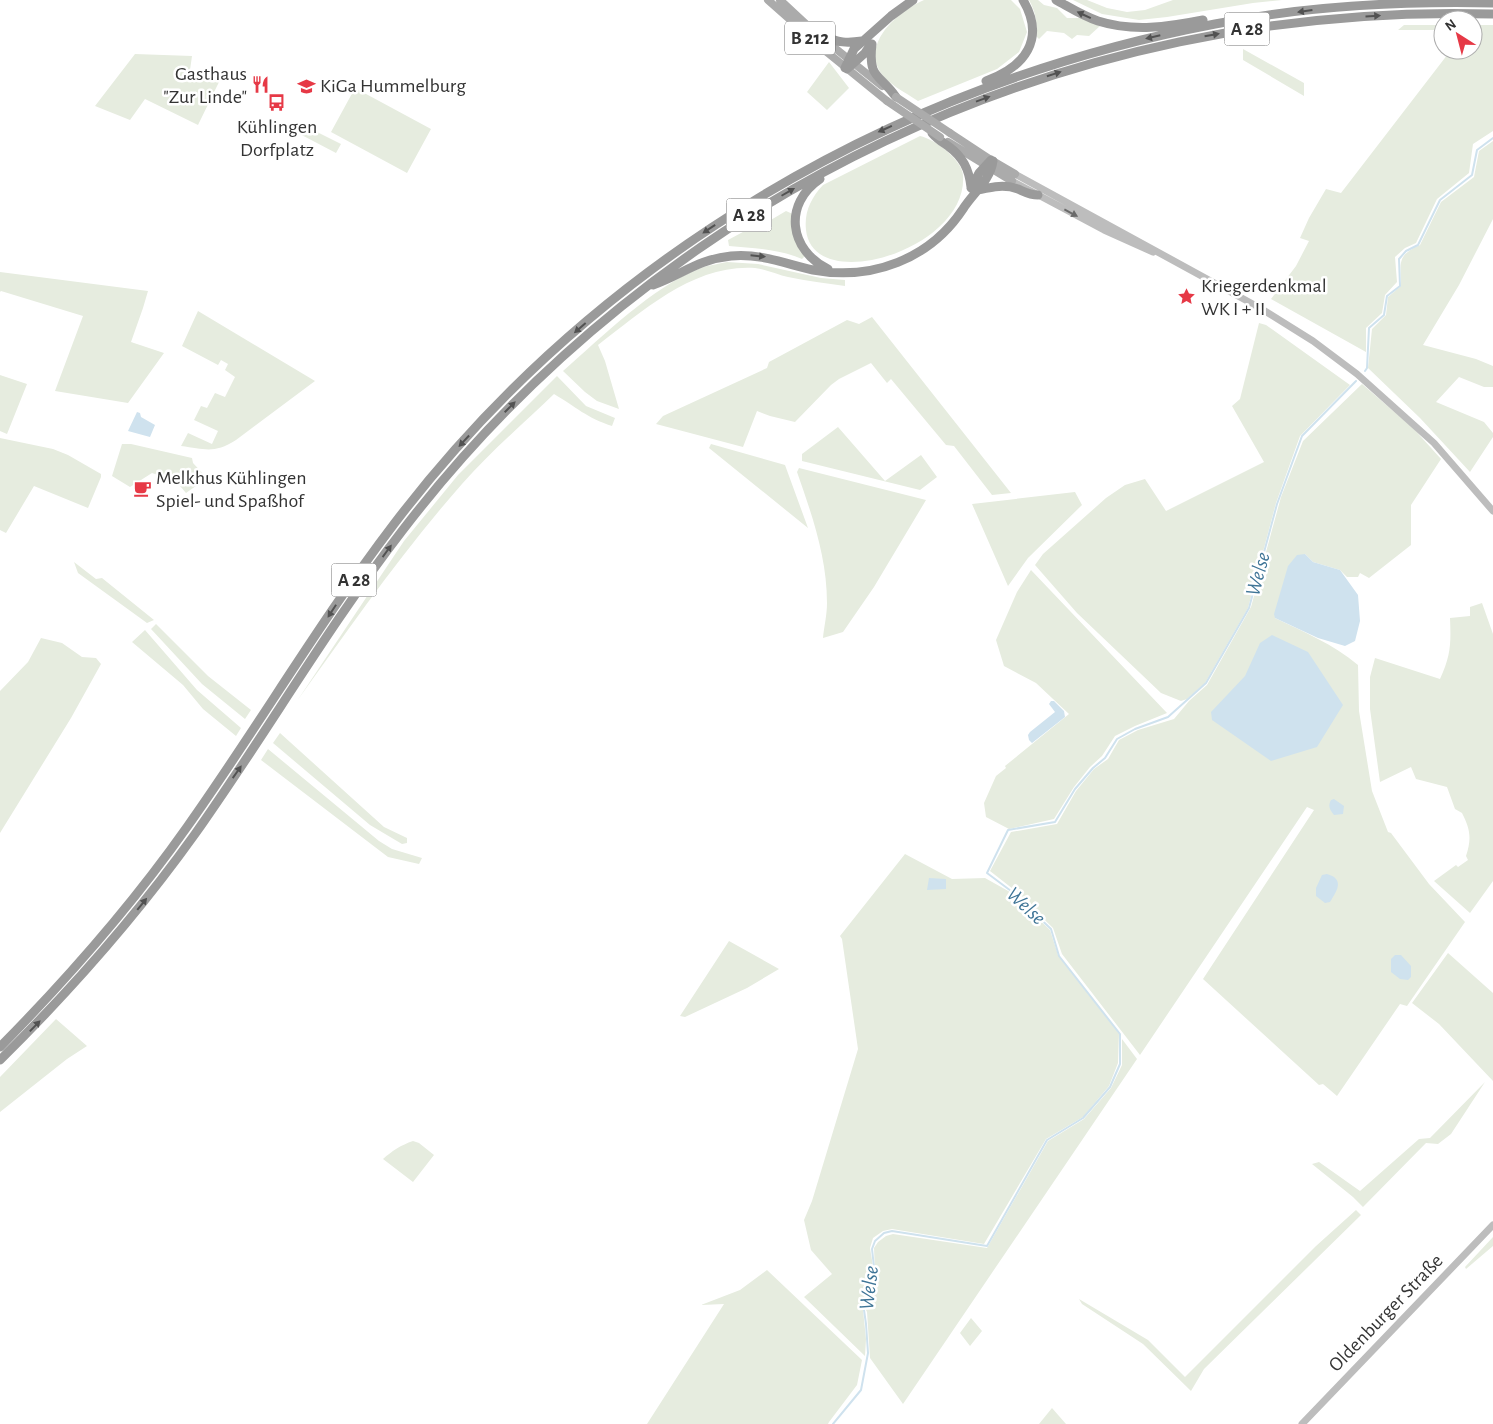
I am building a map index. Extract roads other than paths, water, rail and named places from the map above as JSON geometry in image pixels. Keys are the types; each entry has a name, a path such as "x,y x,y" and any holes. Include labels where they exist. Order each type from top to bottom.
{"highway":[{"path":"849,65 854,49 912,0"},
{"path":"968,93 976,85 1006,72 1024,57 1030,46 1033,33 1032,21 1023,0"},
{"path":"1056,0 1081,14 1111,25 1150,28 1206,20 1218,23"},
{"name":"A 28","path":"0,1047 71,972 150,878 234,759 338,602 392,526 423,487 513,389 582,326 663,261 780,184 870,136 968,93 1096,51 1218,23 1333,8 1425,3 1493,3"},
{"name":"A 28","path":"0,1060 79,979 158,884 258,742 346,609 400,533 432,493 500,417 541,377 589,334 669,269 747,216 788,192 910,129 990,97 1090,63 1211,35 1324,19 1401,14 1493,14"},
{"path":"849,65 865,53 872,44 880,27"},
{"path":"810,28 836,41 849,43 862,41"},
{"path":"872,44 871,62 875,74 892,99"},
{"path":"936,136 954,150 966,164 974,189"},
{"path":"835,272 817,264 800,245 796,235 797,213 803,197 816,182 854,161 859,154"},
{"path":"646,287 666,280 697,264 732,256 771,258 814,270 835,272 887,267 914,256 939,238 966,204 974,189 978,173 990,164"},
{"path":"974,189 1002,186 1038,195"}],"main road":[{"name":"B 212","path":"768,0 936,136 1014,177"},
{"name":"B 212","path":"780,0 849,65"},
{"name":"B 212","path":"892,99 950,134 990,164"},
{"path":"1014,177 1038,195 1104,230 1162,255"},
{"path":"1014,177 1144,243 1162,255 1286,324 1357,374 1434,443 1493,511"},
{"name":"Oldenburger Straße","path":"1302,1424 1493,1225"}],"water":[{"path":"137,412 140,413 141,417 155,425 150,437 128,431"},
{"path":"1305,554 1313,562 1340,570 1358,595 1360,621 1355,641 1345,646 1318,638 1275,618 1274,614 1288,566 1297,555"},
{"path":"1272,635 1308,652 1343,705 1317,747 1271,761 1212,720 1211,712 1245,676 1260,643"},
{"path":"1051,701 1054,701 1064,711 1065,717 1032,743 1028,735 1030,732 1055,712 1049,704"},
{"path":"1334,799 1344,806 1343,814 1334,815 1331,811 1331,800"},
{"path":"1327,874 1336,879 1338,886 1330,902 1325,903 1316,896 1316,888 1322,875"},
{"path":"929,878 946,879 946,889 927,890"},
{"path":"1395,955 1401,955 1411,966 1411,977 1408,980 1400,979 1391,972 1391,959"}],"waterway":[{"name":"Welse","path":"1365,371 1367,368 1369,328 1384,315 1387,296 1400,286 1399,259 1406,251 1418,245 1440,200 1472,175 1477,150 1493,138"},
{"name":"Welse","path":"833,1424 861,1390 868,1353 864,1310 874,1267 872,1249 875,1241 884,1233 892,1231 987,1246 1047,1140 1083,1118 1110,1087 1120,1064 1120,1034 1059,956 1051,929 1011,891 987,873 1008,830 1055,822 1075,789 1093,768 1105,758 1117,739 1135,729 1168,717 1206,683 1249,608 1277,504 1302,436 1356,381"}],"place":[{"name":"Gasthaus \"Zur Linde\"","path":"261,85"},
{"name":"KiGa Hummelburg","path":"306,86"},
{"name":"Kühlingen Dorfplatz","path":"277,103"},
{"name":"Kriegerdenkmal WK I + II","path":"1187,297"},
{"name":"Melkhus Kühlingen Spiel- und Spaßhof","path":"142,489"}]}
